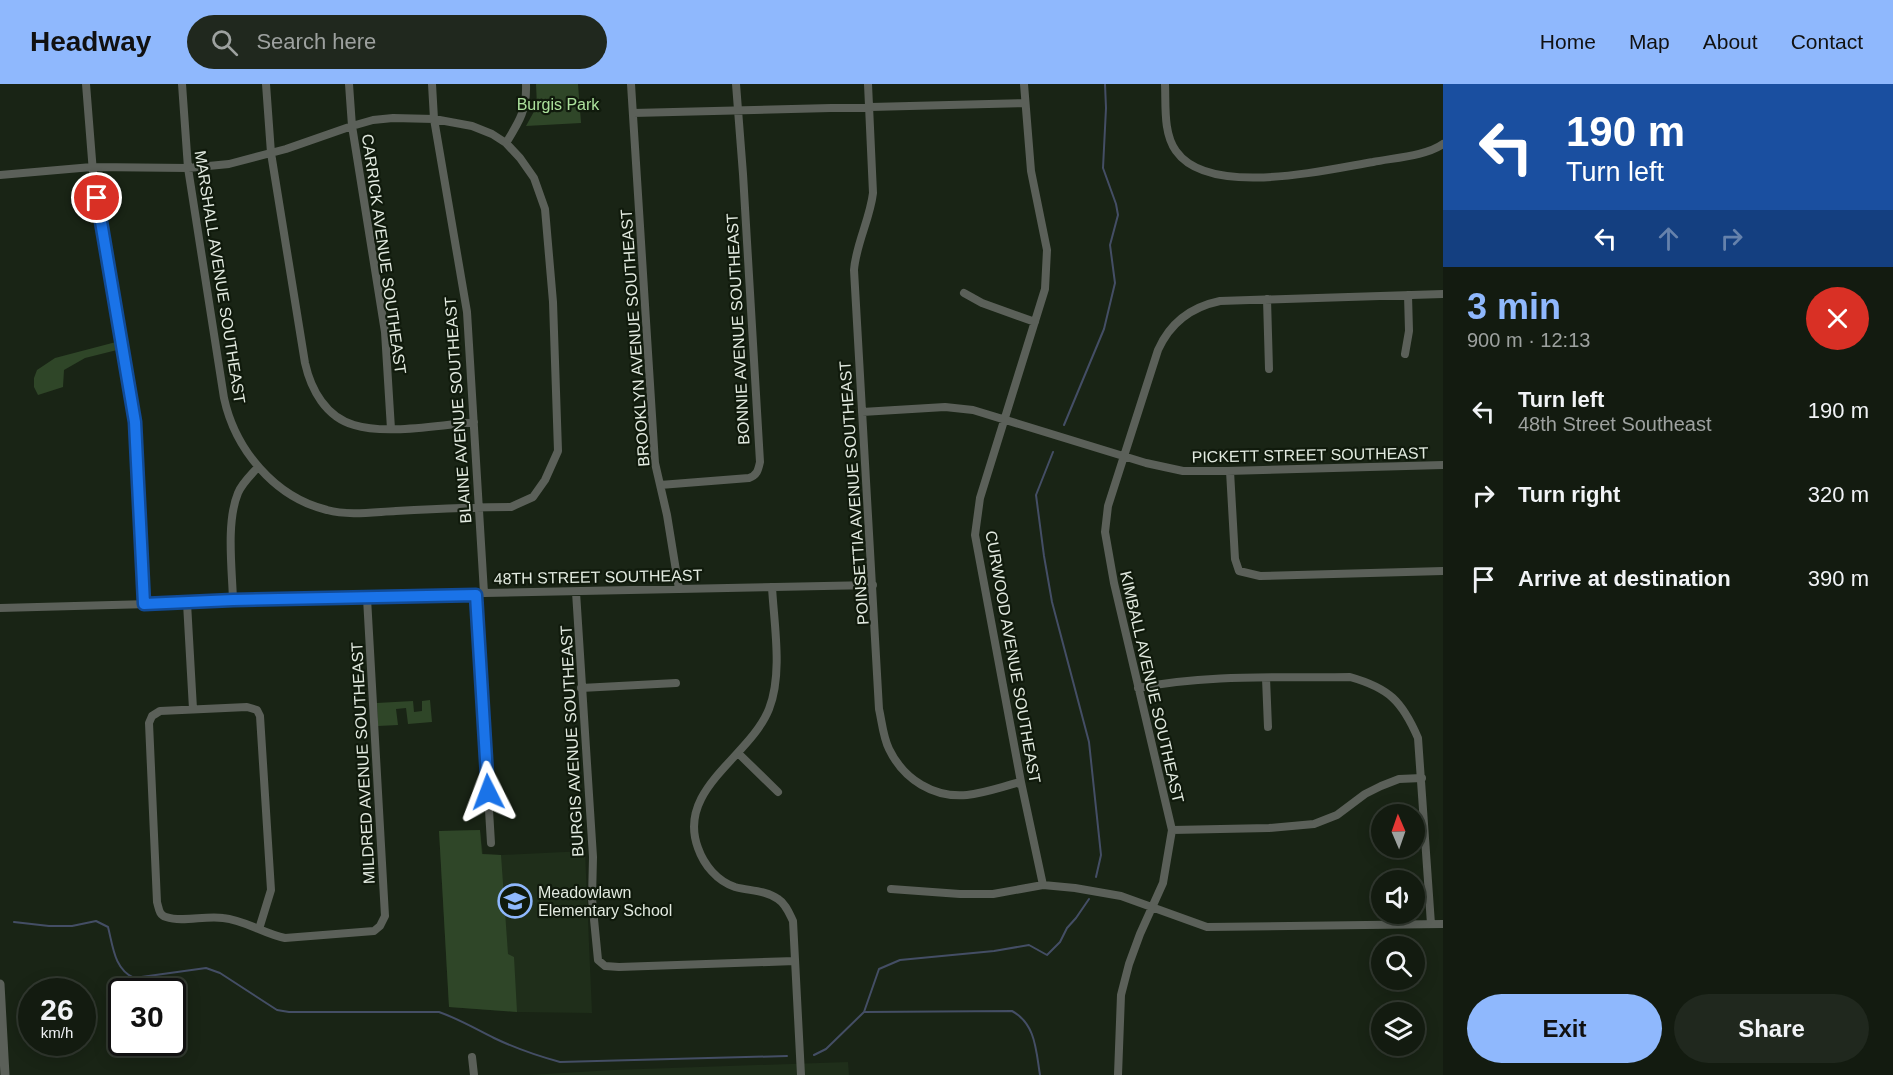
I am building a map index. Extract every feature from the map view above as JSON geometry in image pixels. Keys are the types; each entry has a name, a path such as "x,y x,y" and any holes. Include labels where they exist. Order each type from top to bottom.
{"street":[{"path":"86,84 92,167 135,422 144,604"},
{"name":"MARSHALL AVENUE SOUTHEAST","path":"182,84 188,168 229,419 239,440 258,466 278,485 307,503 331,511 357,513 511,507 533,496 545,480 558,452 553,302 545,209 534,178 506,143"},
{"path":"266,84 271,153 309,380 315,394 324,405 353,425 391,429 474,422"},
{"name":"CARRICK AVENUE SOUTHEAST","path":"349,84 352,126 385,332 391,429"},
{"name":"BLAINE AVENUE SOUTHEAST","path":"432,84 434,119 467,312 479,507 480,594 491,843"},
{"path":"0,175 92,167 188,168 229,164 304,143 373,120 393,118 434,119 472,126 506,143 522,117 527,98 526,84"},
{"name":"BROOKLYN AVENUE SOUTHEAST","path":"631,84 655,463 667,515 679,589"},
{"name":"BONNIE AVENUE SOUTHEAST","path":"660,485 748,478 755,476 758,471 743,174 736,84"},
{"name":"POINSETTIA AVENUE SOUTHEAST","path":"868,84 873,193 872,206 855,258 854,270 879,709 889,749 905,771 917,783 930,790 970,795 1021,782"},
{"name":"CURWOOD AVENUE SOUTHEAST","path":"1024,84 1031,171 1047,250 1045,290 980,498 975,535 1021,782 1043,885"},
{"path":"1165,84 1166,118 1170,139 1176,151 1187,162 1218,175 1254,178 1303,174 1418,154 1443,144"},
{"path":"633,113 1025,103"},
{"path":"964,293 982,303 1035,322"},
{"path":"1269,369 1267,299 1443,294"},
{"path":"1405,354 1409,331 1408,295"},
{"name":"KIMBALL AVENUE SOUTHEAST","path":"1118,1075 1121,994 1129,964 1163,884 1172,830 1114,583 1105,532 1108,506 1161,344 1170,328 1187,314 1205,305 1220,301 1267,299"},
{"name":"PICKETT STREET SOUTHEAST","path":"862,412 945,407 973,410 1124,456 1183,471 1443,465"},
{"path":"233,600 234,510 238,491 258,466"},
{"path":"1230,471 1235,560 1239,571 1260,576 1443,571"},
{"name":"48TH STREET SOUTHEAST","path":"0,608 233,600 873,585"},
{"path":"772,587 776,655 775,689 768,711 738,753 703,794 694,817 697,847 703,860 715,875 734,886 763,892 778,898 793,921 801,1075"},
{"name":"BURGIS AVENUE SOUTHEAST","path":"576,592 598,960 605,966 619,967 795,961"},
{"name":"MILDRED AVENUE SOUTHEAST","path":"260,929 271,935 285,938 362,934 374,931 380,926 385,916 368,598"},
{"path":"188,603 193,709"},
{"path":"1138,688 1165,682 1350,677 1372,683 1392,696 1407,713 1418,738 1431,924"},
{"path":"1266,678 1268,727"},
{"path":"581,688 676,683"},
{"path":"247,707 256,710 260,716 271,890 260,929 222,917 174,919 164,917 160,912 157,902 149,723 152,716 160,711 193,709 247,707"},
{"path":"738,753 778,792"},
{"path":"1172,830 1269,828 1314,824 1337,815 1365,794 1382,786 1399,779 1422,778"},
{"path":"891,889 993,894 1043,885 1099,891 1121,896 1207,927 1443,924"},
{"path":"0,984 5,1075"},
{"path":"472,1057 474,1075"}],"shaded area":[{"name":"Meadowlawn Elementary School","path":"480,830 483,854 585,851 592,1013 518,1012 449,1007 439,831"},
{"path":"848,1062 849,1075 529,1075 613,1070"}],"green space":[{"name":"Burgis Park","path":"536,84 578,84 581,123 526,126 537,106"},
{"path":"116,342 117,350 85,358 64,370 63,387 38,395 34,387 37,370 55,358"},
{"path":"430,700 432,722 408,724 406,708 396,709 398,725 378,726 377,703 413,701 414,712 422,711 422,701"},
{"path":"480,830 482,854 501,855 508,954 514,957 517,1012 449,1007 439,831"}],"waterway":[{"path":"1064,425 1104,329 1115,283 1110,245 1118,215 1103,168 1105,84"},
{"path":"1053,452 1036,495 1052,602 1089,742 1101,855 1096,877"},
{"path":"814,1055 826,1049 864,1012 879,969 900,960 994,951 1029,945 1047,955 1060,942 1067,928 1089,899"},
{"path":"14,922 72,926 96,921 108,927 118,963 127,974 134,978 206,968 220,973 277,1010 289,1012 439,1012 510,1045 560,1062 787,1056"},
{"path":"864,1012 1012,1011 1020,1016 1030,1031 1036,1048 1040,1075"}],"place":[{"name":"Meadowlawn Elementary School","path":"515,901"}],"route":[{"path":"97,198 135,422 144,604 476,595 488,792"}]}
